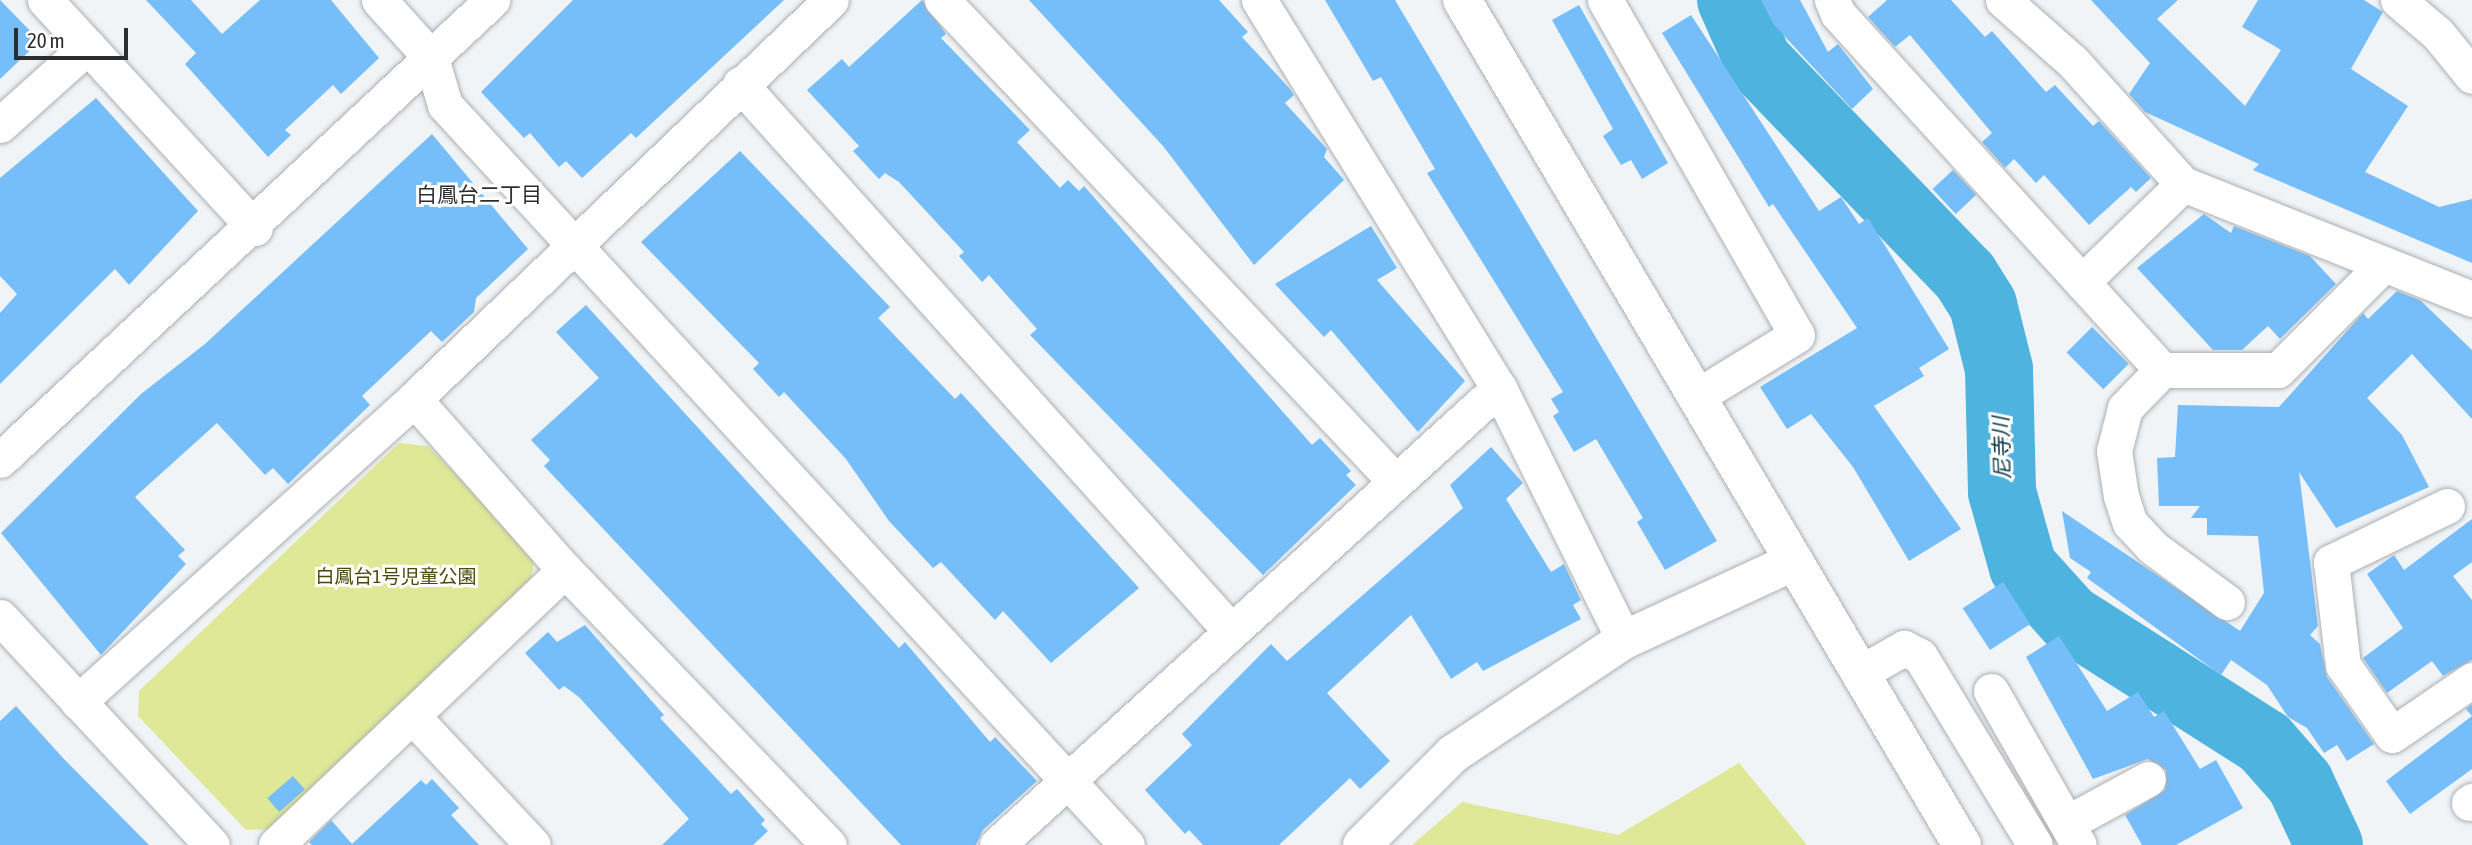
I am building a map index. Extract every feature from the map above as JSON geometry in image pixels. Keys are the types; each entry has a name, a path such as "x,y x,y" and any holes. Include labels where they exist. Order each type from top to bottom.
{"street":[{"path":"45,0 255,228"},
{"path":"379,0 431,58 445,105 574,241 1127,845"},
{"path":"0,460 255,228 492,0"},
{"path":"78,702 414,399 574,241 831,0"},
{"path":"942,0 1393,480"},
{"path":"1259,0 1499,387 1624,640"},
{"path":"1462,0 1962,845"},
{"path":"1605,0 1797,335 1696,397"},
{"path":"1832,0 1838,14 2162,370"},
{"path":"2003,0 2073,62 2183,184 2472,299"},
{"path":"2398,0 2438,34 2472,76"},
{"path":"0,125 88,46"},
{"path":"740,84 1230,629"},
{"path":"2082,282 2183,184"},
{"path":"2227,602 2152,547 2130,523 2121,496 2114,451 2125,408 2162,370 2277,370 2383,265"},
{"path":"997,845 1065,779 1499,387"},
{"path":"414,399 565,570 829,845"},
{"path":"2447,506 2331,562 2343,664 2392,735 2472,680"},
{"path":"1362,845 1453,754 1624,640 1793,562"},
{"path":"276,845 414,718 565,570"},
{"path":"0,617 212,845"},
{"path":"1860,673 1904,648 1920,656 2035,845"},
{"path":"1991,691 2073,834 2148,779"},
{"path":"414,718 533,845"}],"green space":[{"name":"白鳳台1号児童公園","path":"399,443 428,446 535,555 531,581 269,829 246,830 138,716 139,691"},
{"path":"1739,763 1807,845 1412,845 1462,802 1618,835"}],"building":[{"path":"0,0 40,41 0,79"},
{"path":"146,0 191,0 222,34 260,0 331,0 379,58 341,94 333,85 285,130 291,135 268,157 185,64 196,53"},
{"path":"573,0 784,0 636,138 631,133 582,178 566,161 559,167 530,133 524,138 481,92"},
{"path":"922,0 946,34 941,38 1030,130 1017,142 1060,188 1068,180 1079,191 1084,186 1312,445 1320,438 1351,471 1346,475 1356,485 1263,575 1030,335 1037,329 989,275 982,282 959,256 964,252 899,182 885,173 879,179 853,151 859,146 807,90 842,59 849,67"},
{"path":"1029,0 1219,0 1248,32 1242,37 1290,89 1294,95 1285,103 1327,149 1324,157 1344,180 1254,265 1163,146"},
{"path":"1325,0 1395,0 1717,541 1665,570 1637,522 1643,518 1596,439 1574,452 1553,416 1559,412 1551,399 1563,392 1427,173 1435,169 1381,77 1373,81"},
{"path":"1761,0 1800,0 1828,52 1838,44 1873,89 1852,109 1774,25"},
{"path":"1887,0 1951,0 1985,37 1992,31 2046,92 2055,85 2093,126 2099,121 2151,178 2136,192 2131,187 2089,225 2044,175 2036,183 2014,159 2005,168 1982,142 1992,133 1910,35 1895,47 1868,17"},
{"path":"2091,0 2178,0 2157,19 2245,106 2281,50 2242,27 2258,0 2364,0 2383,12 2351,69 2408,106 2365,172 2439,207 2472,199 2472,263 2253,170 2259,164 2145,112 2129,94 2150,63"},
{"path":"1579,5 1668,163 1642,179 1631,160 1621,165 1603,136 1613,129 1552,20"},
{"path":"1691,15 1819,211 1841,197 1859,224 1868,218 1949,349 1919,368 1924,376 1874,406 1961,529 1909,561 1853,467 1811,414 1787,429 1760,387 1857,328 1773,204 1769,207 1662,33"},
{"path":"96,98 198,211 129,285 115,269 0,384 0,313 17,294 0,276 0,178"},
{"path":"432,134 528,249 476,298 474,312 442,342 431,331 362,396 370,405 288,484 273,468 265,475 217,423 135,497 185,550 178,556 186,564 101,655 1,533 141,394 205,344"},
{"path":"740,151 890,307 878,318 955,399 961,393 1139,588 1051,663 1003,611 995,620 941,562 933,568 889,521 846,459 784,392 779,397 753,369 759,363 641,242"},
{"path":"1953,170 1976,195 1956,214 1933,189"},
{"path":"2204,214 2231,233 2234,226 2310,256 2336,284 2280,339 2268,326 2242,350 2213,350 2137,268"},
{"path":"1371,226 1397,268 1377,280 1465,381 1418,432 1331,330 1324,337 1275,284"},
{"path":"2397,291 2420,300 2472,350 2472,419 2412,354 2367,398 2402,435 2429,487 2336,528 2299,472 2318,626 2310,635 2320,644 2327,677 2374,744 2347,761 2337,745 2324,753 2307,728 2288,717 2267,685 2231,660 2221,675 2087,578 2091,572 2070,558 2062,511 2240,631 2264,593 2258,536 2207,535 2207,518 2191,518 2200,506 2159,506 2157,458 2175,457 2178,405 2279,407 2363,313 2368,319"},
{"path":"586,305 899,648 905,642 990,742 995,737 1037,781 983,830 976,845 901,845 544,466 550,460 531,440 599,378 556,332"},
{"path":"2092,327 2129,364 2103,389 2067,352"},
{"path":"1491,447 1523,483 1506,499 1551,572 1564,564 1581,600 1573,605 1581,619 1483,671 1477,662 1451,679 1411,615 1327,693 1390,761 1360,789 1350,778 1279,845 1203,845 1189,830 1185,834 1145,790 1192,745 1182,734 1271,644 1287,661 1463,508 1450,485"},
{"path":"2472,519 2472,562 2453,576 2472,600 2472,660 2443,676 2432,661 2387,693 2363,658 2403,628 2367,574 2394,555 2404,570"},
{"path":"2003,582 2030,624 1990,650 1963,608"},
{"path":"585,625 664,715 660,718 731,794 737,789 765,820 761,824 768,831 753,845 662,845 689,819 579,697 564,686 559,690 525,653 548,632 557,642"},
{"path":"2059,636 2107,711 2138,692 2154,717 2164,711 2200,769 2216,760 2243,808 2176,845 2142,845 2125,815 2165,790 2166,770 2148,759 2093,779 2026,657"},
{"path":"2472,704 2472,716 2466,709"},
{"path":"16,706 149,845 0,845 0,721"},
{"path":"2472,716 2472,769 2410,814 2386,781"},
{"path":"293,776 305,790 279,812 267,798"},
{"path":"432,779 459,808 451,815 479,845 312,845 309,842 331,820 352,844 421,780 426,785"}],"waterway":[{"name":"尼寺川","path":"1731,0 1758,61 1965,276 1983,305 1999,369 2002,492 2023,567 2069,618 2265,743 2300,783 2329,845"}],"district":[{"name":"白鳳台二丁目","path":"479,194"}]}
